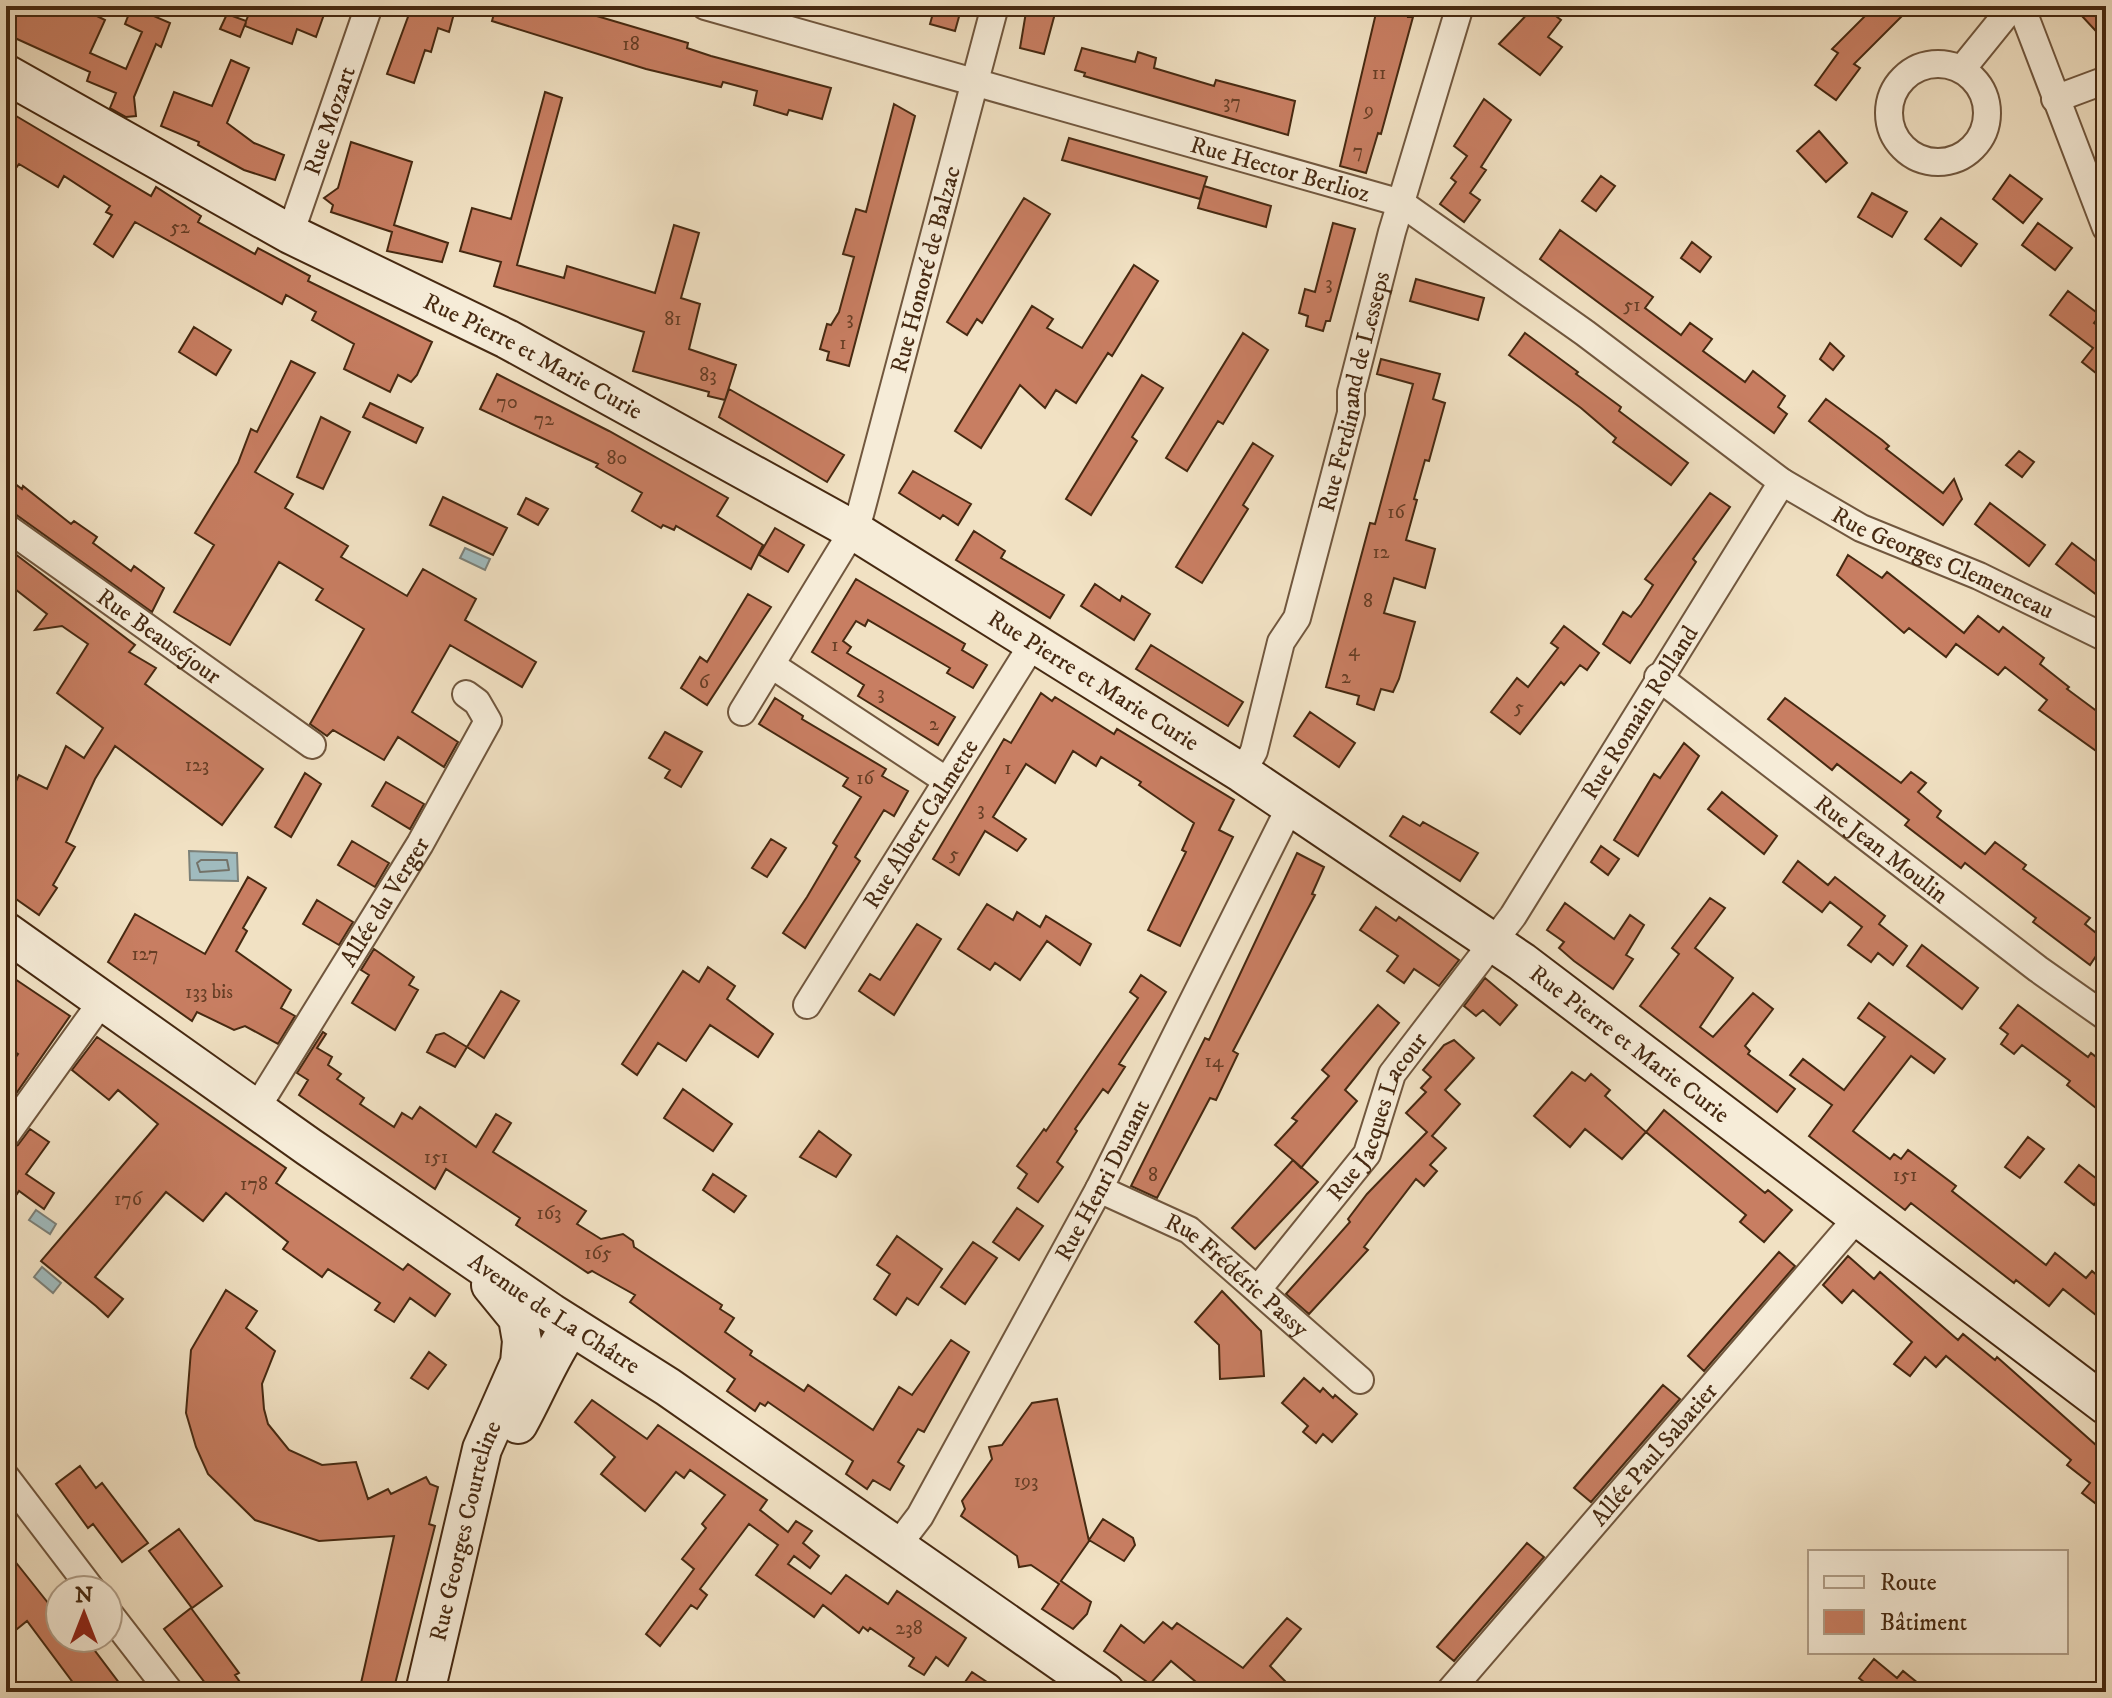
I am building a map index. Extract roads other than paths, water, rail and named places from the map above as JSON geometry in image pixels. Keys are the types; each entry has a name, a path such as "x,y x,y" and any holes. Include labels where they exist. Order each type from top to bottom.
{"street":[{"name":"Rue Mozart","path":"290,234 369,6"},
{"name":"Rue Hector Berlioz","path":"705,6 1401,203 1585,333 1782,482"},
{"name":"Rue Honoré de Balzac","path":"742,712 773,666 853,530 866,498 995,6"},
{"name":"Rue Ferdinand de Lesseps","path":"1242,773 1254,751 1281,642 1297,618 1351,413 1351,392 1401,203 1460,6"},
{"path":"1962,69 2013,6"},
{"path":"2021,6 2106,228"},
{"name":"Rue Pierre et Marie Curie","path":"6,74 290,234 507,339 853,530 1242,773 1493,941 2106,1405"},
{"path":"2055,99 2106,80"},
{"name":"Rue Georges Clemenceau","path":"1782,482 1861,528 1979,576 2106,638"},
{"name":"Rue Romain Rolland","path":"1493,941 1513,916 1658,677 1782,482"},
{"name":"Rue Beauséjour","path":"6,527 312,745"},
{"name":"Rue Albert Calmette","path":"807,1005 1034,642"},
{"path":"773,666 947,781"},
{"name":"Rue Jean Moulin","path":"1658,677 2038,969 2106,1017"},
{"name":"Allée du Verger","path":"256,1109 420,844 488,721 477,702 466,694"},
{"name":"Rue Henri Dunant","path":"897,1546 920,1516 1099,1189 1291,805"},
{"name":"Avenue de La Châtre","path":"6,932 485,1268 546,1356 606,1348 668,1387 1105,1692"},
{"name":"Rue Jacques Lacour","path":"1258,1289 1367,1154 1392,1074 1493,941"},
{"path":"6,1135 103,1000"},
{"name":"Rue Frédéric Passy","path":"1099,1189 1189,1230 1360,1380"},
{"name":"Allée Paul Sabatier","path":"1449,1692 1858,1217"},
{"name":"Rue Georges Courteline","path":"485,1268 493,1291 518,1318 522,1341 546,1356"},
{"path":"546,1356 606,1348"},
{"name":"Rue Georges Courteline","path":"425,1692 482,1449 546,1356"},
{"name":"Rue Georges Courteline","path":"442,1692 495,1478 546,1356"},
{"path":"6,1477 80,1574"},
{"path":"124,1633 170,1692"}],"water":[{"path":"465,548 490,559 485,570 460,558"},
{"path":"189,851 237,853 238,881 190,880"},
{"path":"36,1210 56,1224 50,1234 29,1220"},
{"path":"42,1267 61,1283 53,1293 34,1277"}]}
